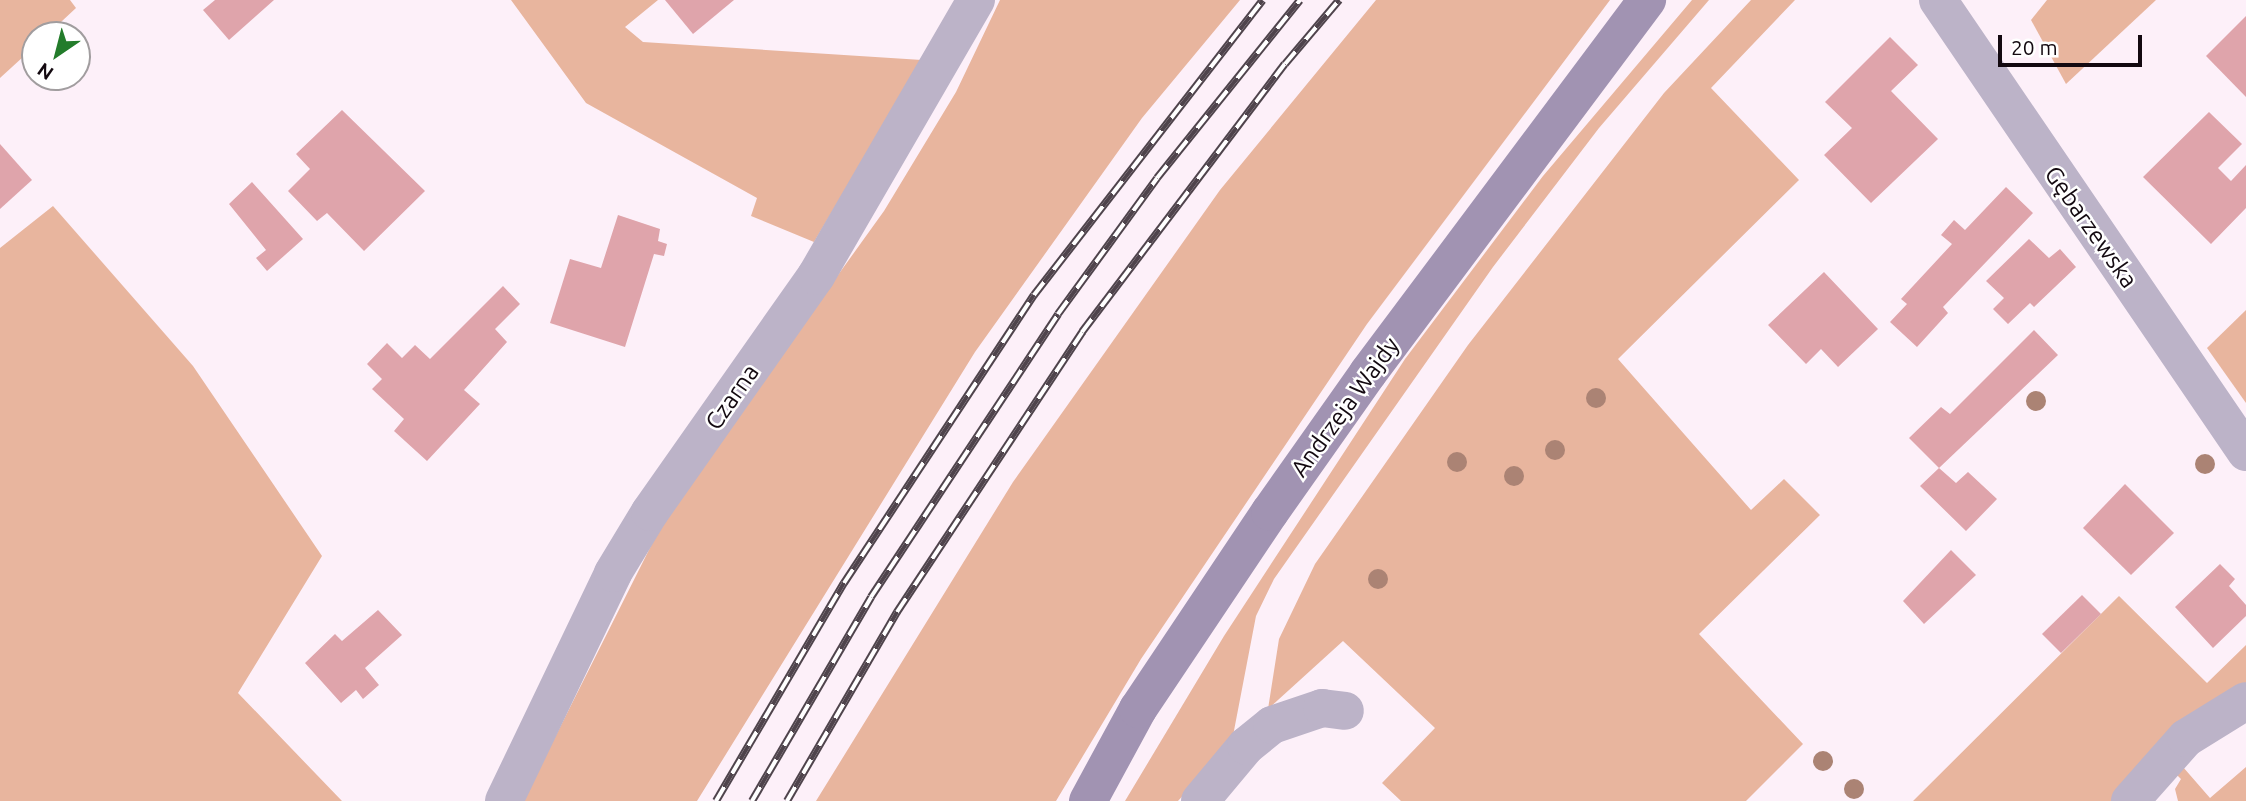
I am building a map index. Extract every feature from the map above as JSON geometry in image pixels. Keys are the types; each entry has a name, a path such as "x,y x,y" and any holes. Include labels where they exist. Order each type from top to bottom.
{"main road":[{"name":"Andrzeja Wajdy","path":"1088,801 1138,709 1360,383 1637,15 1656,0"}],"street":[{"name":"Czarna","path":"504,801 613,573 650,512 816,276 976,0"},
{"name":"Gębarzewska","path":"1938,0 2246,452"},
{"path":"2131,800 2186,738 2246,701"},
{"path":"1200,801 1246,746 1272,725 1322,708 1345,712"}],"shaded area":[{"path":"0,0 70,0 76,8 62,21 21,21 21,59 0,78"},
{"path":"511,0 658,0 625,27 643,42 922,60 814,242 751,216 757,198 586,103"},
{"path":"1000,0 1240,0 1142,118 975,352 697,801 523,801 669,510 884,211 956,92"},
{"path":"1376,0 1610,0 1367,324 1141,659 1056,801 816,801 1013,482 1220,190"},
{"path":"1692,0 1709,0 1599,128 1493,267 1274,579 1256,616 1232,741 1178,801 1125,801 1224,636 1405,359 1543,176"},
{"path":"1751,0 1795,0 1711,88 1799,180 1618,359 1751,510 1784,479 1820,515 1699,634 1803,744 1746,801 1401,801 1382,783 1435,728 1343,641 1268,709 1279,639 1315,564 1468,345 1664,93"},
{"path":"2047,0 2156,0 2066,84 2031,20"},
{"path":"53,206 193,366 322,556 238,693 342,801 0,801 0,248"},
{"path":"2246,310 2246,403 2207,348"},
{"path":"2119,596 2207,683 2246,645 2246,684 2112,801 1913,801"},
{"path":"2183,767 2210,798 2246,767 2246,801 2178,801 2175,789 2181,779 2174,772"}],"building":[{"path":"215,0 274,0 229,40 203,10"},
{"path":"665,0 734,0 693,34"},
{"path":"2246,16 2246,97 2206,56"},
{"path":"1890,37 1918,65 1891,91 1938,139 1871,203 1824,155 1852,128 1825,102"},
{"path":"342,110 425,191 364,251 327,213 317,221 288,191 310,169 296,154"},
{"path":"2209,112 2242,144 2218,168 2231,181 2246,165 2246,208 2211,244 2143,177"},
{"path":"0,144 32,180 0,209"},
{"path":"252,182 303,239 267,271 256,258 266,250 229,204"},
{"path":"2006,187 2033,213 1943,307 1948,313 1917,347 1890,322 1907,304 1901,299 1952,244 1941,235 1954,220 1965,230"},
{"path":"618,215 660,229 658,241 667,244 664,256 654,254 625,347 550,323 570,259 601,268"},
{"path":"2029,239 2049,258 2060,249 2076,267 2034,307 2030,303 2008,324 1993,309 2004,298 1986,281"},
{"path":"1824,272 1878,329 1838,367 1821,349 1806,364 1768,325"},
{"path":"503,286 520,304 495,329 507,342 464,390 480,404 427,461 394,431 404,419 372,389 382,379 367,364 387,343 402,358 415,345 430,359"},
{"path":"2034,330 2058,355 1939,468 1909,438 1941,407 1950,414"},
{"path":"1939,468 1956,483 1968,472 1997,499 1966,531 1920,486"},
{"path":"2125,484 2174,533 2131,575 2083,528"},
{"path":"1951,550 1976,575 1924,624 1903,601"},
{"path":"2220,564 2235,579 2229,586 2246,605 2246,616 2213,648 2175,607"},
{"path":"2082,595 2101,614 2061,653 2042,634"},
{"path":"378,610 402,635 365,668 379,685 363,699 356,690 341,703 305,663 335,634 342,641"}],"railway":[{"path":"716,801 844,583 1034,295 1263,0"},
{"path":"752,801 871,597 1058,314 1157,178 1300,0"},
{"path":"787,801 897,612 1082,332 1285,64 1339,0"}]}
